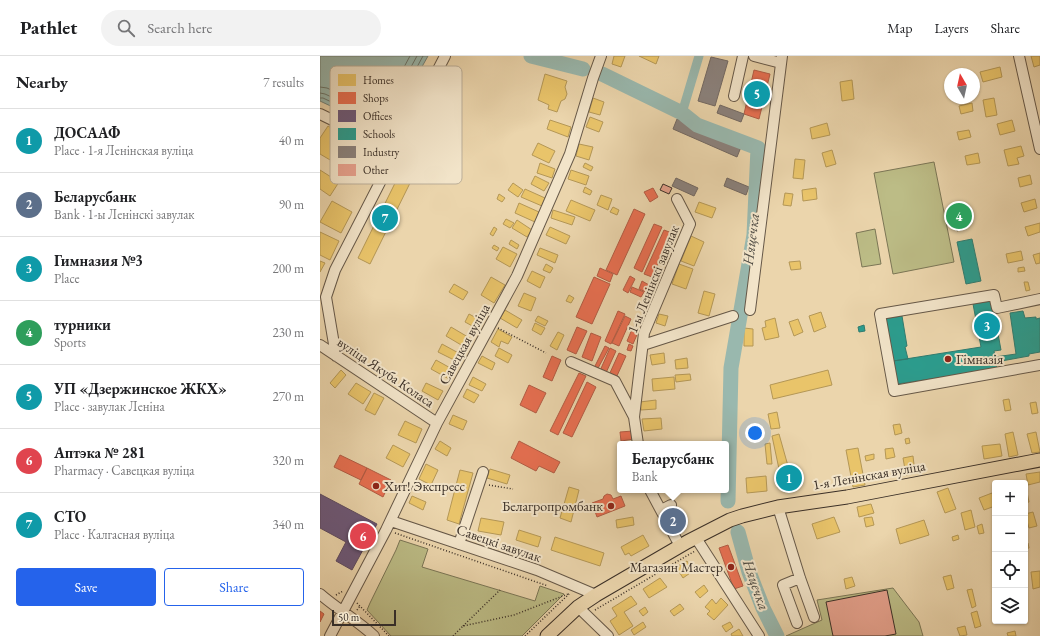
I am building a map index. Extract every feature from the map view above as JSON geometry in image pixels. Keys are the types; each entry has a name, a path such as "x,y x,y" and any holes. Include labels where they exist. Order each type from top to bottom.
{"main road":[{"name":"1-я Ленінская вуліца","path":"547,636 578,607 596,595 680,546 730,520 756,512 846,497 1040,460"}],"street":[{"name":"Савецкая вуліца","path":"330,636 389,526 437,423 517,276 570,154 601,56"},
{"path":"734,96 743,56"},
{"path":"750,310 781,59 754,56"},
{"path":"1019,56 1036,115 1040,149"},
{"path":"320,114 330,119"},
{"path":"336,356 326,297 335,270 379,184"},
{"name":"1-ы Ленінскі завулак","path":"638,441 634,417 644,333 690,224 677,199"},
{"path":"1040,299 997,308 994,295 880,314 894,391 1040,365"},
{"path":"643,345 734,316"},
{"name":"вуліца Якуба Коласа","path":"320,345 437,423"},
{"path":"571,362 615,381 634,417"},
{"path":"459,544 483,472"},
{"path":"652,493 680,546"},
{"path":"661,510 671,505"},
{"path":"778,508 814,617"},
{"name":"Савецкі завулак","path":"389,526 459,544 537,570 573,590 596,595"},
{"path":"696,538 759,636"},
{"path":"797,623 783,585 800,578"},
{"path":"320,594 333,606 343,611 374,636"},
{"path":"578,607 607,636"}],"path":[{"path":"496,327 546,353"},
{"path":"479,483 513,489"},
{"path":"389,526 551,586"},
{"path":"453,636 500,590"},
{"path":"564,591 573,590"},
{"path":"463,626 514,615 573,590"},
{"path":"525,636 573,590"},
{"path":"360,606 389,636"}],"green space":[{"path":"934,162 954,262 893,274 874,173"},
{"path":"961,203 967,228 957,231 951,204"},
{"path":"875,229 881,264 862,267 856,233"},
{"path":"400,540 428,549 422,567 535,601 540,586 564,594 522,636 391,636 367,610"},
{"path":"893,588 919,622 923,636 786,636 822,620 817,600"}],"water":[{"path":"320,56 428,56 422,66 330,66 330,106 320,101"}],"building: Homes":[{"path":"614,56 625,56 621,67 612,64"},
{"path":"639,56 659,56 656,64"},
{"path":"1031,56 1040,56 1040,65 1034,67"},
{"path":"1000,67 1002,77 983,82 980,72"},
{"path":"545,74 567,81 565,87 567,94 565,99 561,101 557,112 548,109 549,105 538,100"},
{"path":"852,80 854,99 842,101 840,82"},
{"path":"593,98 604,102 600,115 589,112"},
{"path":"994,98 997,115 986,117 983,100"},
{"path":"972,104 973,111 961,114 959,106"},
{"path":"590,117 603,122 599,132 586,127"},
{"path":"550,120 571,127 568,137 547,129"},
{"path":"1012,120 1015,131 1000,135 997,124"},
{"path":"827,123 830,135 812,139 810,128"},
{"path":"328,126 330,127 330,160 320,154 320,138"},
{"path":"969,130 971,137 959,140 957,132"},
{"path":"538,143 555,151 549,163 532,155"},
{"path":"579,144 593,147 589,160 576,156"},
{"path":"1021,146 1024,156 1017,158 1019,164 1008,166 1004,150"},
{"path":"832,150 836,164 826,167 822,153"},
{"path":"978,153 980,163 967,165 965,156"},
{"path":"795,159 805,160 803,179 793,178"},
{"path":"540,163 555,169 552,178 537,173"},
{"path":"585,163 593,167 591,171 583,167"},
{"path":"320,170 330,176 330,184 338,184 330,196 320,189"},
{"path":"571,170 589,176 586,185 568,179"},
{"path":"1030,175 1032,184 1020,187 1018,178"},
{"path":"535,176 549,183 544,191 531,184"},
{"path":"513,183 523,190 518,197 508,190"},
{"path":"395,184 410,184 370,264 358,258"},
{"path":"585,187 592,191 590,195 583,192"},
{"path":"816,188 817,199 803,201 802,190"},
{"path":"525,189 545,198 542,206 521,197"},
{"path":"785,193 793,194 791,206 783,205"},
{"path":"499,194 505,198 502,202 497,199"},
{"path":"601,195 612,199 608,210 597,205"},
{"path":"1035,199 1037,208 1024,212 1021,203"},
{"path":"571,200 595,210 590,221 566,211"},
{"path":"332,201 352,212 341,233 320,222"},
{"path":"699,202 716,208 712,218 695,212"},
{"path":"519,203 539,212 535,222 515,213"},
{"path":"613,207 619,210 617,215 610,212"},
{"path":"553,210 575,217 572,225 551,218"},
{"path":"506,219 514,223 510,228 503,224"},
{"path":"517,220 532,230 527,237 512,228"},
{"path":"1040,223 1040,232 1028,236 1025,227"},
{"path":"494,227 497,229 493,236 490,234"},
{"path":"550,227 570,236 566,244 546,235"},
{"path":"320,232 339,241 330,260 320,255"},
{"path":"691,236 704,242 694,266 681,261"},
{"path":"511,240 519,245 517,249 509,244"},
{"path":"494,245 499,248 497,251 492,248"},
{"path":"503,247 517,254 510,267 496,259"},
{"path":"540,248 558,255 555,263 537,255"},
{"path":"1021,251 1023,260 1008,263 1006,254"},
{"path":"1040,253 1040,263 1036,264 1033,255"},
{"path":"320,261 325,263 320,272"},
{"path":"800,261 801,269 791,270 789,262"},
{"path":"546,264 553,268 550,273 543,270"},
{"path":"679,264 693,269 686,289 672,284"},
{"path":"1024,267 1025,271 1018,272 1018,268"},
{"path":"532,271 545,277 540,288 527,281"},
{"path":"491,277 505,285 494,303 481,295"},
{"path":"1024,282 1028,282 1030,290 1026,291"},
{"path":"454,284 468,292 463,300 449,292"},
{"path":"704,291 715,294 709,316 698,313"},
{"path":"524,293 536,298 531,311 518,306"},
{"path":"569,295 574,298 571,303 566,301"},
{"path":"505,310 522,320 517,328 500,318"},
{"path":"821,312 826,327 814,332 809,316"},
{"path":"469,314 482,321 478,329 465,322"},
{"path":"659,314 668,316 665,326 656,323"},
{"path":"538,316 548,321 545,326 535,321"},
{"path":"775,318 779,337 765,340 762,328 766,327 765,321"},
{"path":"798,319 803,332 794,336 789,322"},
{"path":"535,323 545,328 541,335 532,330"},
{"path":"451,327 473,340 468,349 446,336"},
{"path":"744,328 753,329 753,346 744,346"},
{"path":"498,329 512,337 508,344 501,341 499,347 491,342"},
{"path":"558,332 564,335 557,350 550,346"},
{"path":"442,344 464,356 460,363 438,352"},
{"path":"499,348 512,355 508,363 495,356"},
{"path":"664,353 665,363 652,365 650,355"},
{"path":"482,356 495,363 492,370 478,363"},
{"path":"687,358 688,368 676,369 675,360"},
{"path":"436,360 454,370 449,379 431,369"},
{"path":"341,370 346,375 335,388 330,383"},
{"path":"828,370 832,385 773,399 770,385"},
{"path":"690,374 691,380 676,382 675,375"},
{"path":"473,377 486,384 482,391 469,385"},
{"path":"674,377 675,389 653,391 652,379"},
{"path":"356,383 371,392 363,404 348,394"},
{"path":"426,383 443,391 438,400 422,391"},
{"path":"467,389 479,395 474,403 463,397"},
{"path":"374,393 384,398 375,415 365,410"},
{"path":"1009,399 1011,410 1005,411 1003,400"},
{"path":"656,400 656,409 641,410 640,402"},
{"path":"1036,402 1038,413 1032,414 1030,403"},
{"path":"777,412 780,428 771,429 768,414"},
{"path":"453,415 467,421 463,430 449,424"},
{"path":"661,418 662,429 644,431 642,419"},
{"path":"405,421 422,429 416,443 398,435"},
{"path":"900,424 902,433 895,435 893,425"},
{"path":"1013,432 1018,455 1009,457 1005,434"},
{"path":"1036,432 1040,452 1032,453 1027,434"},
{"path":"779,434 788,466 779,469 772,436"},
{"path":"909,438 910,443 906,444 905,439"},
{"path":"440,441 451,448 447,456 435,449"},
{"path":"770,443 772,464 767,464 765,444"},
{"path":"1000,444 1002,456 984,459 982,446"},
{"path":"393,445 410,454 403,467 386,458"},
{"path":"858,448 865,485 853,487 846,450"},
{"path":"893,448 895,457 886,459 885,449"},
{"path":"874,454 874,459 866,461 865,456"},
{"path":"913,456 915,473 906,475 903,458"},
{"path":"426,464 438,470 431,485 419,479"},
{"path":"490,469 510,475 507,484 487,478"},
{"path":"800,469 802,484 778,488 776,472"},
{"path":"460,470 473,473 459,524 447,520"},
{"path":"1040,472 1040,482 1028,485 1026,474"},
{"path":"766,476 767,491 747,493 746,478"},
{"path":"569,487 579,490 571,522 560,518"},
{"path":"948,488 956,509 945,513 937,492"},
{"path":"992,493 992,507 984,510 979,498"},
{"path":"412,496 426,502 423,510 409,503"},
{"path":"871,504 874,513 859,517 857,507"},
{"path":"971,510 975,527 965,530 961,513"},
{"path":"1033,512 1037,526 1029,528 1028,513"},
{"path":"633,517 634,525 617,528 616,520"},
{"path":"834,517 840,532 817,539 812,524"},
{"path":"872,517 874,525 866,527 864,518"},
{"path":"481,518 504,522 501,535 478,531"},
{"path":"924,520 929,535 900,544 896,529"},
{"path":"982,524 984,533 979,534 977,526"},
{"path":"519,530 541,537 538,547 516,540"},
{"path":"643,535 649,546 631,556 629,553 625,555 621,547"},
{"path":"958,535 959,539 953,541 952,537"},
{"path":"555,537 604,553 600,566 551,550"},
{"path":"687,561 693,571 683,578 676,567"},
{"path":"1040,571 1040,587 1033,589 1031,572"},
{"path":"951,575 954,588 947,590 943,577"},
{"path":"852,577 855,586 846,589 844,579"},
{"path":"660,578 667,587 649,598 643,589"},
{"path":"704,585 708,591 700,598 695,592"},
{"path":"972,589 976,606 972,608 967,590"},
{"path":"631,596 637,604 624,612 633,626 619,635 610,621 617,616 612,608"},
{"path":"721,598 728,605 714,620 707,614 710,611 705,607 712,599 716,604"},
{"path":"680,604 684,609 674,616 670,611"},
{"path":"645,607 648,612 643,616 639,611"},
{"path":"977,611 981,626 975,628 971,613"},
{"path":"643,622 646,627 634,635 631,630"},
{"path":"730,622 733,627 726,632 722,626"},
{"path":"965,626 967,635 960,636 957,628"},
{"path":"739,629 743,636 732,636 731,634"},
{"path":"1015,631 1016,636 1008,636 1007,633"}],"building: Shops":[{"path":"754,70 770,74 759,119 744,114"},
{"path":"653,188 658,197 650,202 644,192"},
{"path":"634,209 645,214 617,275 606,270"},
{"path":"654,224 662,227 642,272 634,268"},
{"path":"664,230 672,233 652,277 644,274"},
{"path":"600,268 613,274 610,282 597,276"},
{"path":"630,276 635,279 628,293 623,290"},
{"path":"594,277 610,284 592,324 576,317"},
{"path":"642,281 649,285 646,292 639,289"},
{"path":"632,287 644,292 641,297 630,292"},
{"path":"618,311 625,314 611,344 605,341"},
{"path":"625,316 631,319 619,346 612,343"},
{"path":"577,327 587,331 576,354 567,350"},
{"path":"633,327 639,330 633,344 627,341"},
{"path":"591,333 601,337 592,361 582,357"},
{"path":"629,344 633,346 631,351 627,350"},
{"path":"605,346 609,348 597,370 594,368"},
{"path":"610,348 616,351 605,375 599,373"},
{"path":"619,353 626,356 616,378 609,375"},
{"path":"552,356 561,360 552,381 543,377"},
{"path":"579,373 586,376 558,435 550,431"},
{"path":"587,382 596,387 572,437 563,433"},
{"path":"529,385 546,393 536,413 520,405"},
{"path":"633,431 634,439 621,441 620,432"},
{"path":"519,441 560,462 554,473 539,466 536,471 511,458"},
{"path":"340,455 367,468 361,480 334,467"},
{"path":"367,468 391,480 383,497 359,484"},
{"path":"607,494 611,495 613,499 621,496 625,506 597,517 592,503 603,499"},
{"name":"Магазин Мастер","path":"728,545 743,586 734,589 719,548"},
{"path":"320,611 324,614 320,622"}],"building: Offices":[{"path":"320,494 377,524 352,570 336,561 346,542 320,528"}],"building: Schools":[{"path":"972,239 981,281 966,284 957,242"},
{"path":"992,301 1001,350 994,351 997,369 897,384 893,361 981,347 973,304"},
{"path":"1023,311 1025,318 1040,318 1040,352 1029,354 1029,356 996,362 995,357 1016,354 1010,313"},
{"path":"902,316 907,346 905,347 908,359 893,361 884,319"},
{"path":"864,325 865,331 859,332 858,327"}],"building: Industry":[{"path":"711,57 728,61 715,106 698,101"},
{"path":"720,105 744,114 741,122 717,113"},
{"path":"677,119 741,147 737,157 673,129"},
{"path":"676,178 698,188 694,196 672,186"},
{"path":"727,178 749,187 746,195 724,186"}],"building: Other":[{"path":"663,184 672,188 669,194 660,190"},
{"path":"887,590 896,634 885,636 833,636 826,602"}],"waterway":[{"name":"Няцечка","path":"531,56 583,69"},
{"path":"682,113 699,56"},
{"name":"Няцечка","path":"602,74 682,113 697,125 758,148 754,235 731,368 729,457"},
{"name":"Няцечка","path":"728,493 728,501"},
{"name":"Няцечка","path":"738,532 749,572 763,608 777,636"}],"place":[{"name":"УП «Дзержинское ЖКХ»","path":"757,94"},
{"name":"турники","path":"959,216"},
{"name":"СТО","path":"385,218"},
{"name":"Гимназия №3","path":"987,326"},
{"name":"Гімназія","path":"948,359"},
{"name":"ДОСААФ","path":"789,478"},
{"name":"Хит! Экспресс","path":"376,486"},
{"name":"Белагропромбанк","path":"611,506"},
{"name":"Беларусбанк","path":"673,521"},
{"name":"Аптэка № 281","path":"363,536"},
{"name":"Магазин Мастер","path":"731,567"}]}
